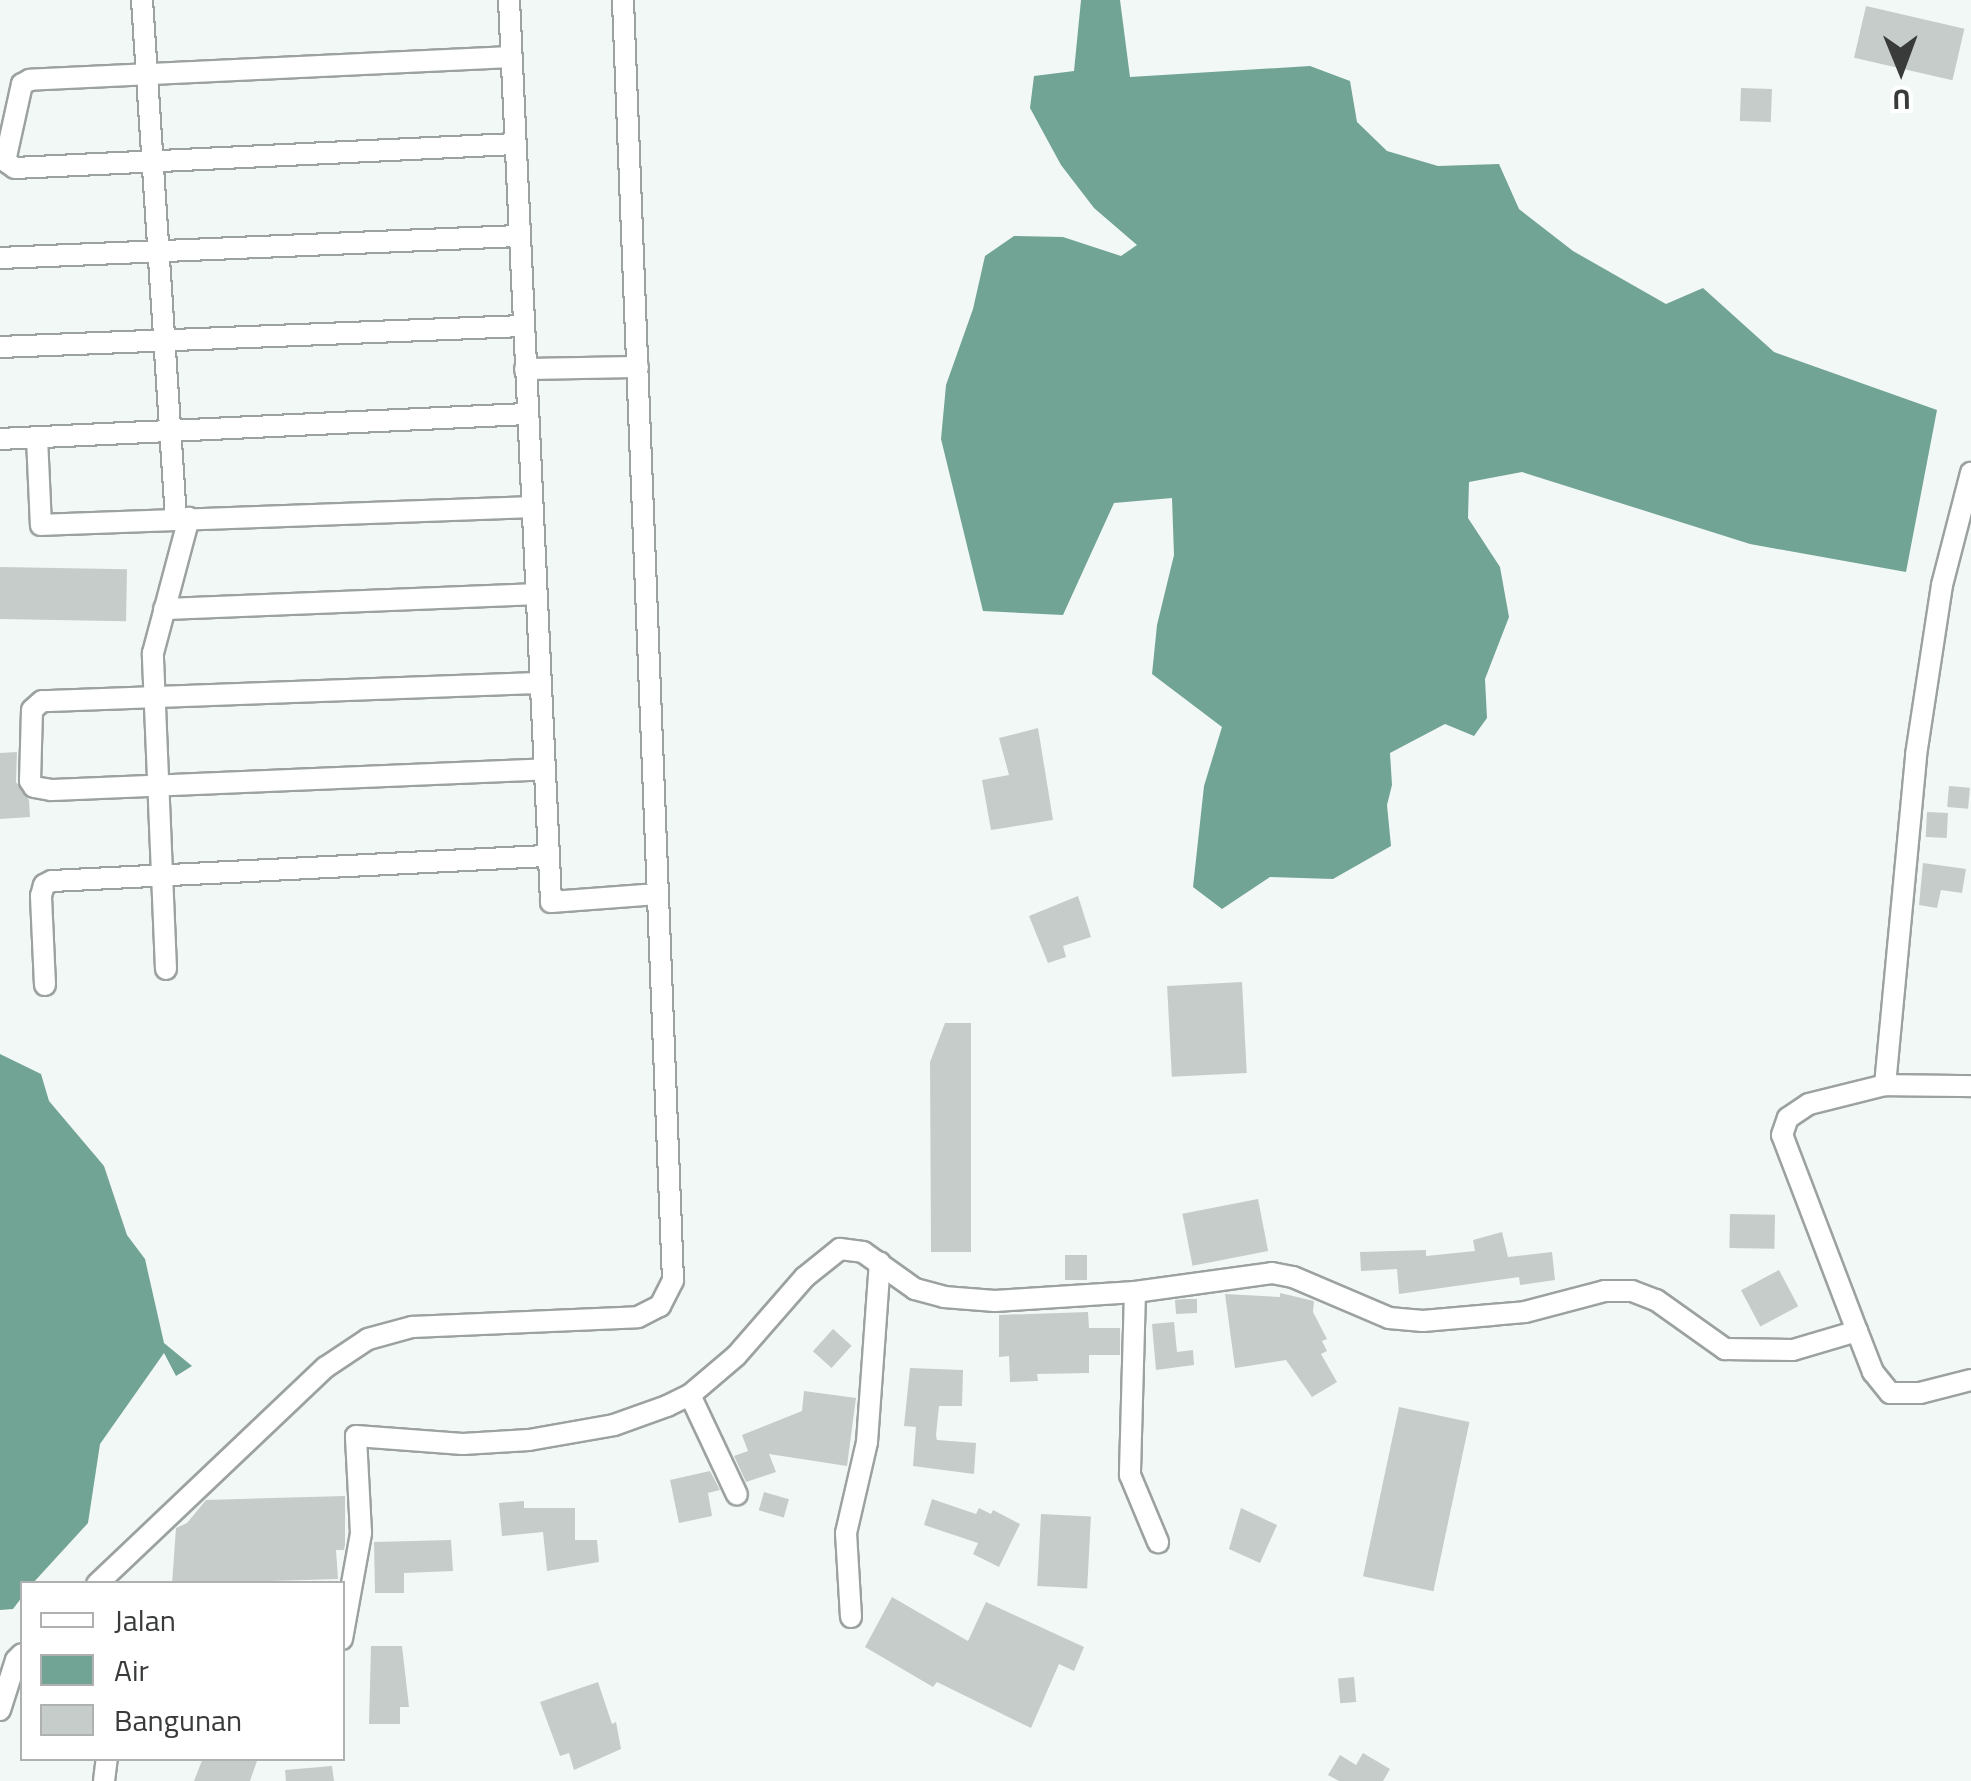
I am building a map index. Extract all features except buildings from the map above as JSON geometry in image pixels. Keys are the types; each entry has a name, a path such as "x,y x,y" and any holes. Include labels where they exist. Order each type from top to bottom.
{"street":[{"path":"142,0 172,432 182,519 153,653 166,969"},
{"path":"508,0 551,902 658,894"},
{"path":"100,1581 326,1367 368,1339 412,1327 638,1317 660,1306 673,1280 624,0"},
{"path":"511,57 30,80 22,84 5,160 15,168 515,144"},
{"path":"0,258 519,236"},
{"path":"0,347 523,326"},
{"path":"525,369 638,367"},
{"path":"0,439 527,414"},
{"path":"37,438 41,525 531,507"},
{"path":"1885,1084 1918,736 1942,585 1971,473"},
{"path":"164,610 536,594"},
{"path":"539,682 35,703 30,781 34,787 51,790 543,769"},
{"path":"45,985 40,896 44,885 547,856"},
{"path":"1971,1086 1885,1084 1809,1104 1788,1118 1782,1135 1872,1372 1890,1393 1920,1393 1971,1380"},
{"path":"345,1623 361,1533 356,1436 463,1444 542,1439 614,1425 690,1395 756,1337 805,1276 832,1252 856,1249 880,1262 915,1290 944,1297 1027,1301 1281,1274 1390,1318 1422,1320 1525,1312 1618,1290 1656,1300 1702,1337 1726,1348 1793,1350 1857,1331"},
{"path":"850,1617 846,1533 867,1442 880,1262"},
{"path":"1135,1292 1130,1475 1158,1542"},
{"path":"690,1395 736,1495"},
{"path":"0,1710 20,1659"}],"water":[{"path":"1081,0 1120,0 1130,77 1310,66 1350,81 1357,122 1387,151 1438,166 1499,164 1519,209 1573,251 1666,304 1703,288 1774,352 1937,410 1906,572 1750,544 1522,472 1469,482 1468,518 1500,567 1509,617 1485,679 1487,718 1474,736 1445,724 1390,753 1392,785 1387,805 1391,846 1333,879 1270,877 1222,909 1193,887 1204,786 1222,727 1152,674 1157,625 1174,555 1172,498 1114,503 1063,615 983,611 941,439 946,385 973,309 985,256 1014,236 1063,237 1121,256 1137,245 1094,208 1061,165 1030,108 1034,76 1074,71"},
{"path":"0,1054 41,1074 49,1101 104,1166 127,1235 145,1259 164,1343 192,1366 176,1376 164,1353 100,1444 88,1523 35,1581 20,1581 20,1600 13,1609 0,1610"}]}
